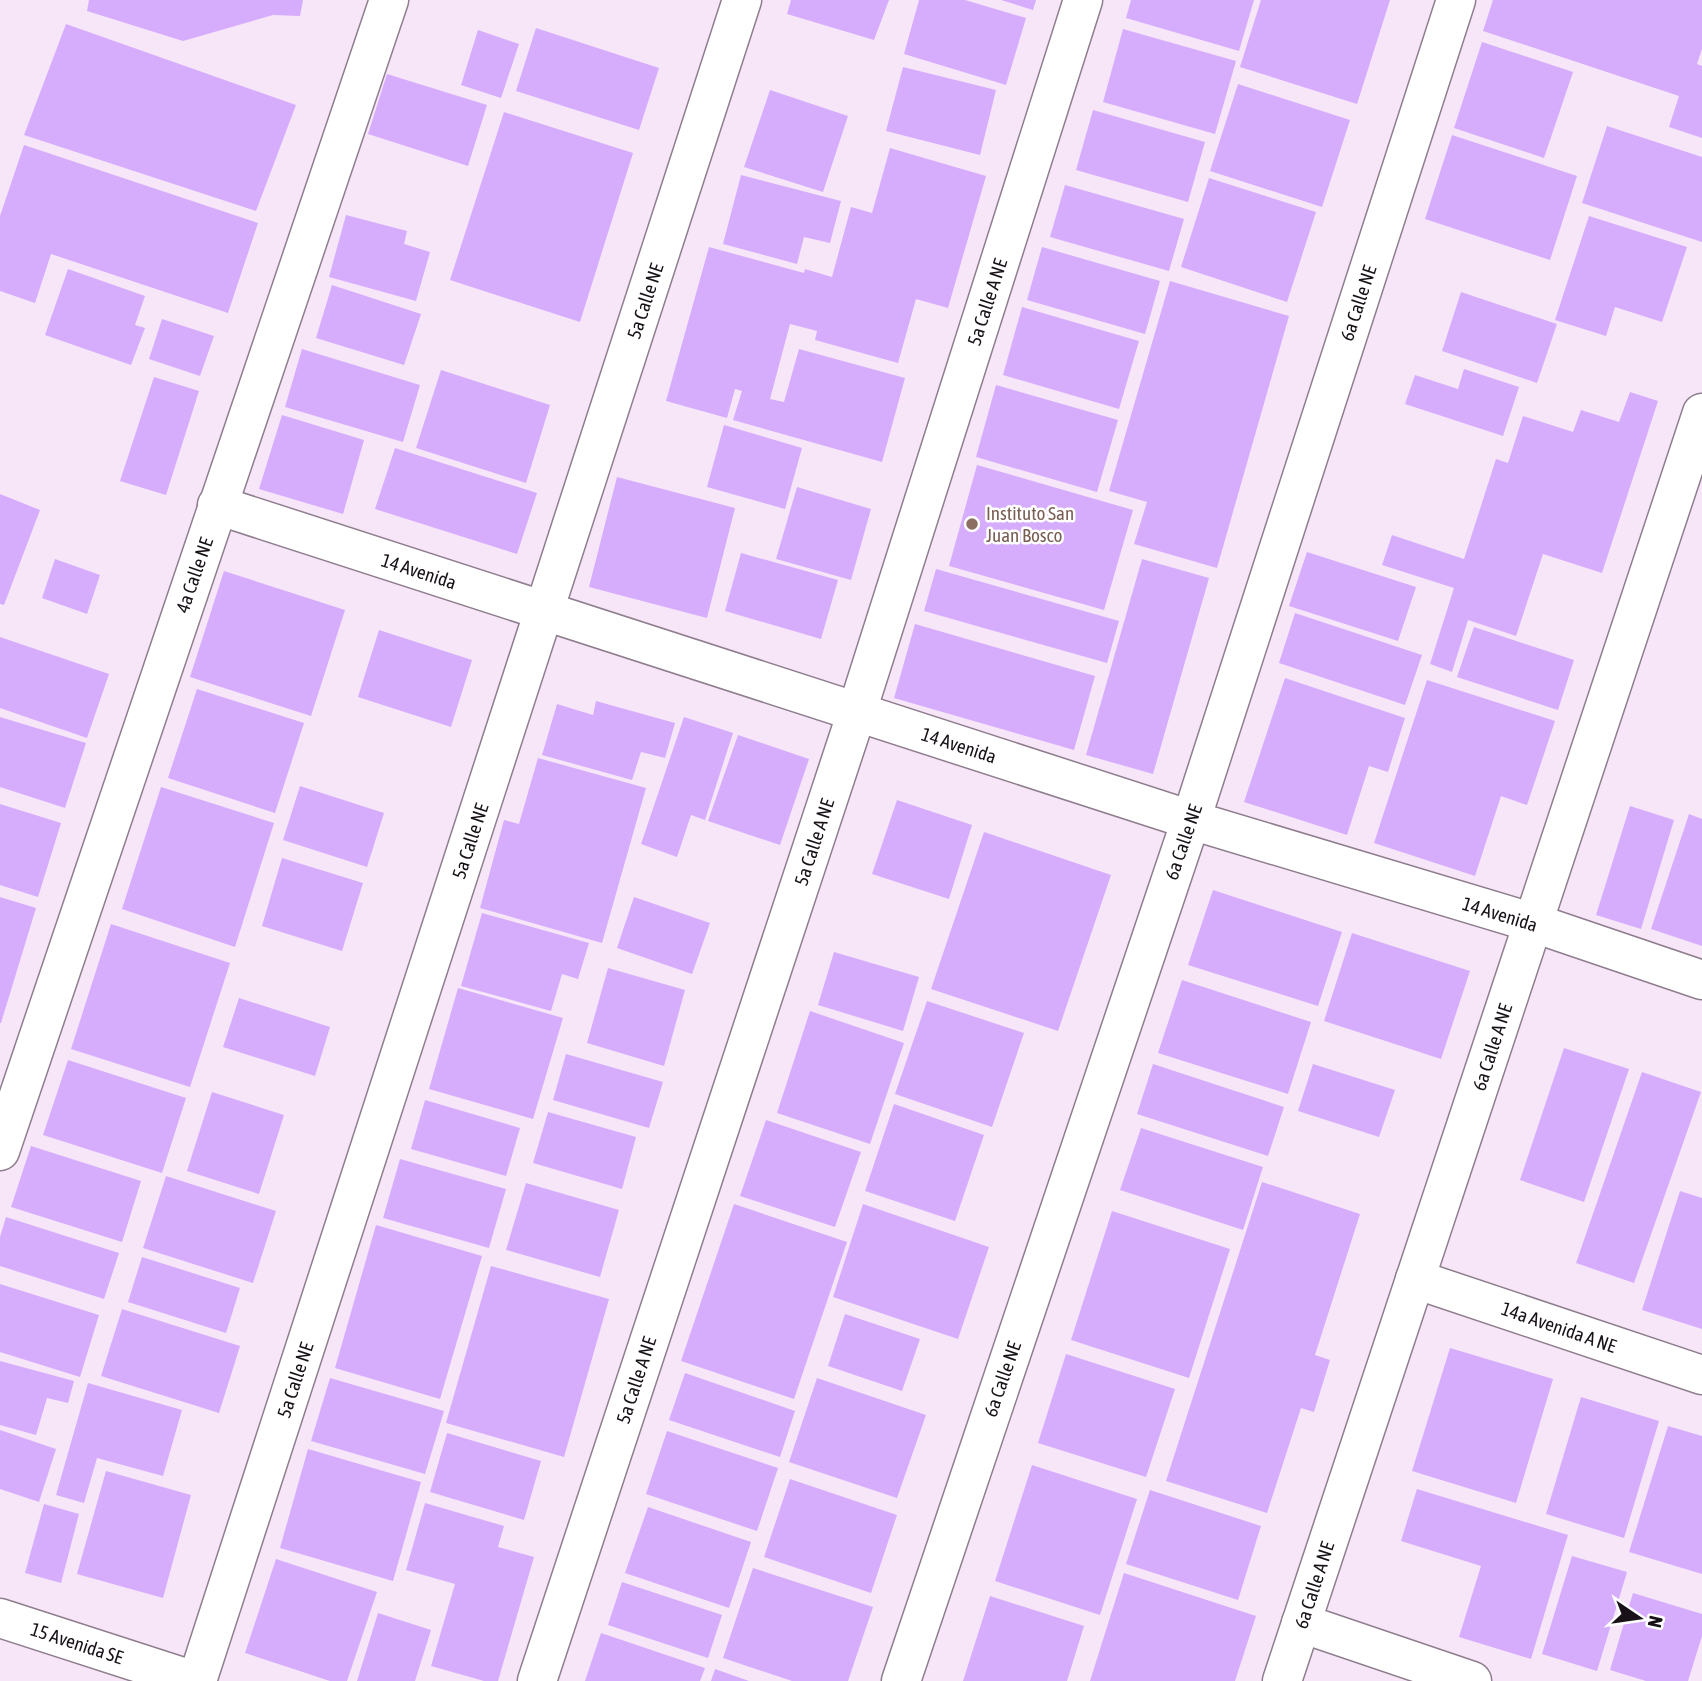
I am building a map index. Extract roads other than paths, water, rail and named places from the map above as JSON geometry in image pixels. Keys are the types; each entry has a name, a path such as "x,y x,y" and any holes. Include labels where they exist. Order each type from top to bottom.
{"street":[{"name":"4a Calle NE","path":"0,1151 389,0"},
{"name":"5a Calle NE","path":"196,1681 742,0"},
{"name":"5a Calle A NE","path":"537,1681 856,712 1083,0"},
{"name":"6a Calle NE","path":"901,1681 1191,820 1456,0"},
{"name":"6a Calle A NE","path":"1282,1681 1702,413"},
{"name":"14 Avenida","path":"218,505 1191,820 1534,923 1702,980"},
{"name":"14a Avenida A NE","path":"1415,1279 1702,1375"},
{"name":"15 Avenida SE","path":"0,1618 196,1681"},
{"path":"1301,1623 1472,1681"}],"place":[{"name":"Instituto San Juan Bosco","path":"972,524"}]}
